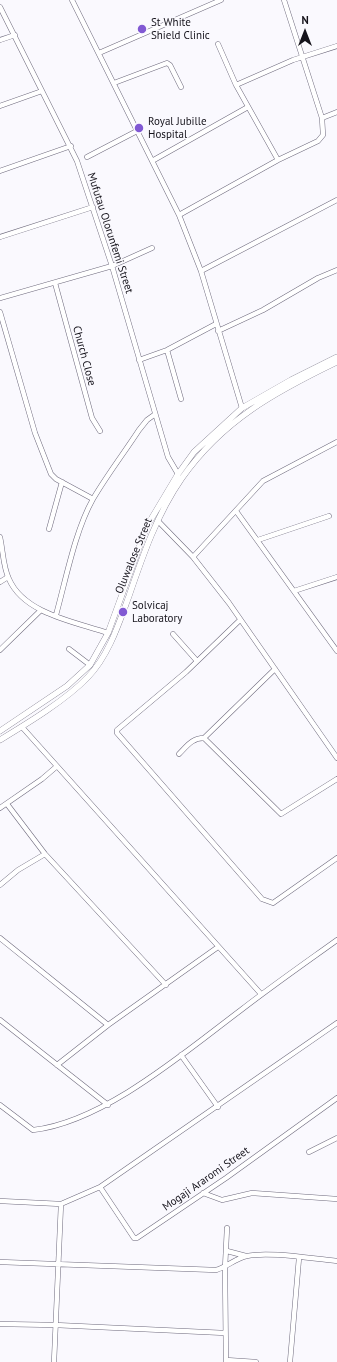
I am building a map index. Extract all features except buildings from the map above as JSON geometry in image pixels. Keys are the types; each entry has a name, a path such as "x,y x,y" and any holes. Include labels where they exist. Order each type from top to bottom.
{"street":[{"path":"72,0 179,215 201,271 242,408"},
{"path":"99,53 222,0"},
{"path":"179,215 236,185 278,160 322,138 324,131 322,118 284,0"},
{"name":"Mufutau Olorunfemi Street","path":"0,7 71,146 112,266 168,458 178,474"},
{"path":"0,40 15,35"},
{"path":"218,44 236,85 278,160"},
{"path":"236,85 272,68 337,46"},
{"path":"114,84 164,63 170,65 182,87"},
{"path":"0,106 42,91"},
{"path":"152,161 248,107"},
{"path":"322,118 337,112"},
{"path":"87,157 137,131"},
{"path":"0,171 71,146"},
{"path":"201,271 337,200"},
{"path":"0,237 93,207"},
{"path":"0,298 112,266 152,248"},
{"path":"218,331 263,310 318,278 337,270"},
{"name":"Church Close","path":"55,283 92,418 100,431"},
{"path":"0,312 35,433 53,477 93,499"},
{"path":"139,360 167,350 216,324"},
{"path":"167,350 181,399"},
{"name":"Oluwalose Street","path":"0,731 67,686 90,665 108,633 143,535 178,474 194,452 242,408 337,356"},
{"name":"Oluwalose Street","path":"0,740 22,727 72,691 94,669 113,636 150,537 158,521 182,478 226,428 245,412 293,384 337,363"},
{"path":"56,615 85,516 93,499 139,430 154,414"},
{"path":"193,557 236,511 248,495 263,481 337,442"},
{"path":"49,529 62,482"},
{"path":"236,511 337,650"},
{"path":"258,540 329,516"},
{"path":"158,521 193,557 240,620 337,758"},
{"path":"0,537 8,577 21,597 41,610 108,633"},
{"path":"0,582 8,577"},
{"path":"294,591 337,577"},
{"path":"0,650 41,610"},
{"path":"240,620 197,661 117,730 119,735 262,900 273,903 337,858"},
{"path":"173,634 197,661"},
{"path":"69,649 90,665"},
{"path":"179,754 189,743 197,738 204,738 275,669"},
{"path":"22,727 56,767 261,994"},
{"path":"204,738 281,814 337,780"},
{"path":"0,808 42,779 56,767"},
{"path":"7,804 45,854 166,984"},
{"path":"0,885 18,870 45,854"},
{"path":"0,938 108,1025"},
{"path":"0,1105 33,1130 73,1119 108,1104 181,1055 261,994 337,940"},
{"path":"57,1065 108,1025 218,947"},
{"path":"0,1020 108,1104"},
{"path":"0,1200 61,1204 100,1188 337,1023"},
{"path":"181,1055 218,1107"},
{"name":"Mogaji Araromi Street","path":"100,1188 134,1238 137,1238 337,1098"},
{"path":"309,1152 337,1138"},
{"path":"203,1193 222,1200 252,1193 337,1199"},
{"path":"54,1362 61,1204"},
{"path":"227,1228 225,1268 226,1361 256,1362"},
{"path":"227,1251 246,1256 262,1254 337,1261"},
{"path":"0,1262 216,1270 225,1268 246,1256"},
{"path":"290,1362 299,1258"},
{"path":"0,1324 225,1333"}],"place":[{"name":"St White Shield Clinic","path":"142,29"},
{"name":"Royal Jubille Hospital","path":"139,128"},
{"name":"Solvicaj Laboratory","path":"123,612"}]}
